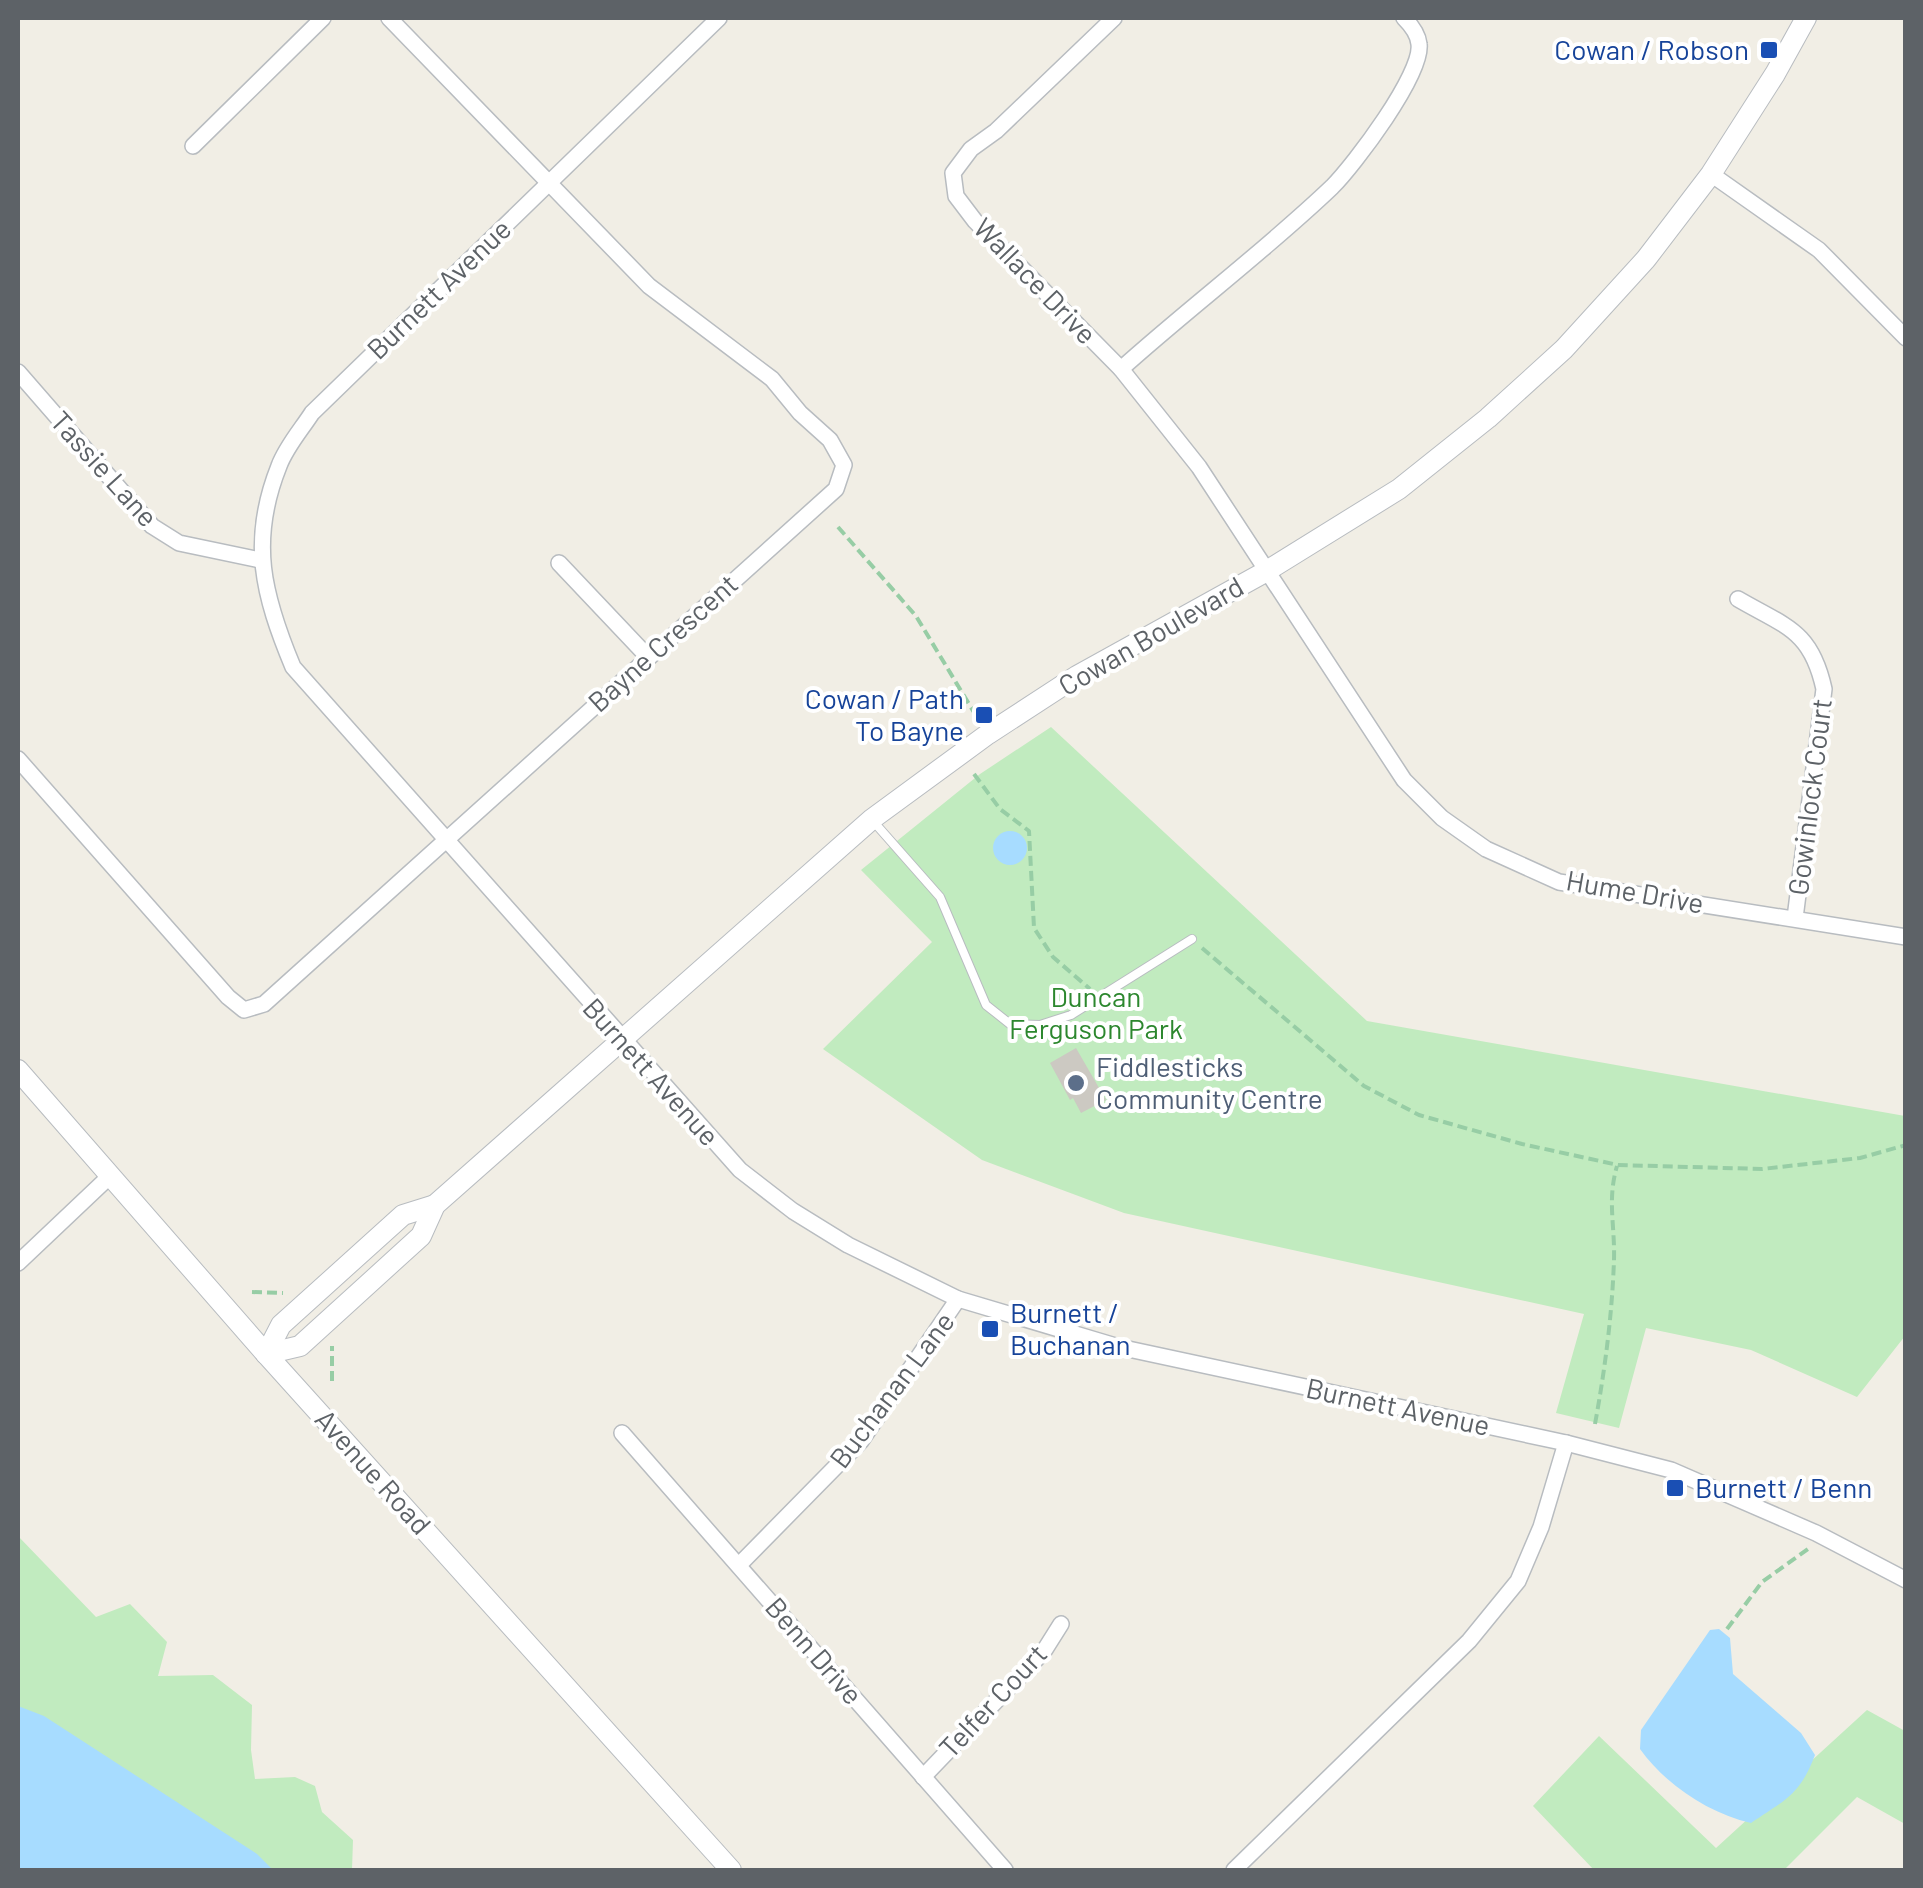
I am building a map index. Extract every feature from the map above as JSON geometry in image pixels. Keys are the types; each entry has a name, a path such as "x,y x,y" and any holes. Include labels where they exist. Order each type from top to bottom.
{"street":[{"path":"192,146 322,18"},
{"name":"Bayne Crescent","path":"18,759 228,997 244,1010 264,1004 836,490 844,466 830,440 800,413 772,379 648,286 388,18"},
{"name":"Burnett Avenue","path":"719,18 312,414 280,462 266,508 260,560 275,624 293,667 740,1170 793,1211 848,1245 958,1299 1119,1347 1566,1443 1671,1470 1824,1538 1906,1580"},
{"name":"Wallace Drive","path":"1114,18 996,131 971,149 954,173 956,196 975,222 1121,369 1199,467 1265,572"},
{"path":"1121,369 1334,185 1379,129 1415,67 1419,44 1411,24 1404,18"},
{"name":"Cowan Boulevard","path":"266,1354 300,1346 420,1236 435,1205 872,819 988,734 1077,676 1265,572 1399,489 1488,418 1564,349 1646,260 1712,174 1806,18"},
{"path":"1712,174 1820,250 1906,338"},
{"name":"Tassie Lane","path":"18,372 152,526 179,543 260,560"},
{"path":"559,564 648,657"},
{"name":"Hume Drive","path":"1265,572 1404,780 1442,818 1486,849 1559,882 1906,937"},
{"name":"Gowinlock Court","path":"1738,599 1800,634 1818,660 1824,690 1795,918"},
{"name":"Avenue Road","path":"18,1070 266,1354 731,1870"},
{"path":"18,1263 111,1175"},
{"name":"Cowan Boulevard","path":"266,1354 281,1325 389,1227 403,1215 435,1205"},
{"name":"Buchanan Lane","path":"739,1564 862,1441 958,1299"},
{"name":"Benn Drive","path":"622,1433 1005,1870"},
{"path":"1234,1870 1469,1641 1518,1581 1541,1528 1566,1443"},
{"name":"Telfer Court","path":"923,1776 1044,1651 1061,1624"}],"lane":[{"path":"872,819 940,898 986,1005 1010,1024 1040,1025 1071,1015 1192,940"}],"path":[{"path":"838,527 916,616 981,722"},
{"path":"974,774 1000,809 1028,831 1034,928 1053,958 1099,998"},
{"path":"1192,940 1364,1086 1419,1115 1522,1144 1618,1165 1762,1169 1860,1158 1906,1146"},
{"path":"1595,1424 1611,1335 1614,1248 1610,1192 1618,1165"},
{"path":"252,1292 283,1293"},
{"path":"332,1346 332,1381"},
{"path":"1727,1629 1762,1582 1824,1538"}],"green space":[{"name":"Duncan Ferguson Park","path":"1051,727 1367,1021 1905,1116 1905,1336 1857,1397 1751,1350 1646,1328 1619,1428 1556,1413 1584,1314 1124,1213 982,1160 823,1049 932,942 861,870 980,774"},
{"path":"18,1536 96,1617 130,1604 167,1642 158,1676 213,1675 252,1705 255,1779 295,1777 315,1786 322,1812 353,1840 352,1870 18,1870"},
{"path":"1867,1710 1905,1731 1905,1824 1857,1797 1784,1870 1594,1870 1533,1806 1599,1736 1716,1848"}],"water":[{"path":"1010,831 1022,836 1027,848 1022,860 1010,865 998,860 993,848 998,836"},
{"path":"1719,1629 1730,1638 1733,1674 1801,1733 1815,1755 1797,1788 1751,1823 1719,1812 1689,1795 1662,1774 1640,1749 1641,1730 1710,1630"},
{"path":"18,1706 44,1716 257,1854 273,1870 18,1870"}],"building":[{"name":"Fiddlesticks Community Centre","path":"1076,1048 1106,1100 1081,1113 1050,1063"}],"place":[{"name":"Cowan / Robson","path":"1769,50"},
{"name":"Cowan / Path To Bayne","path":"984,715"},
{"name":"Fiddlesticks Community Centre","path":"1076,1083"},
{"name":"Burnett / Buchanan","path":"990,1329"},
{"name":"Burnett / Benn","path":"1675,1488"}]}
